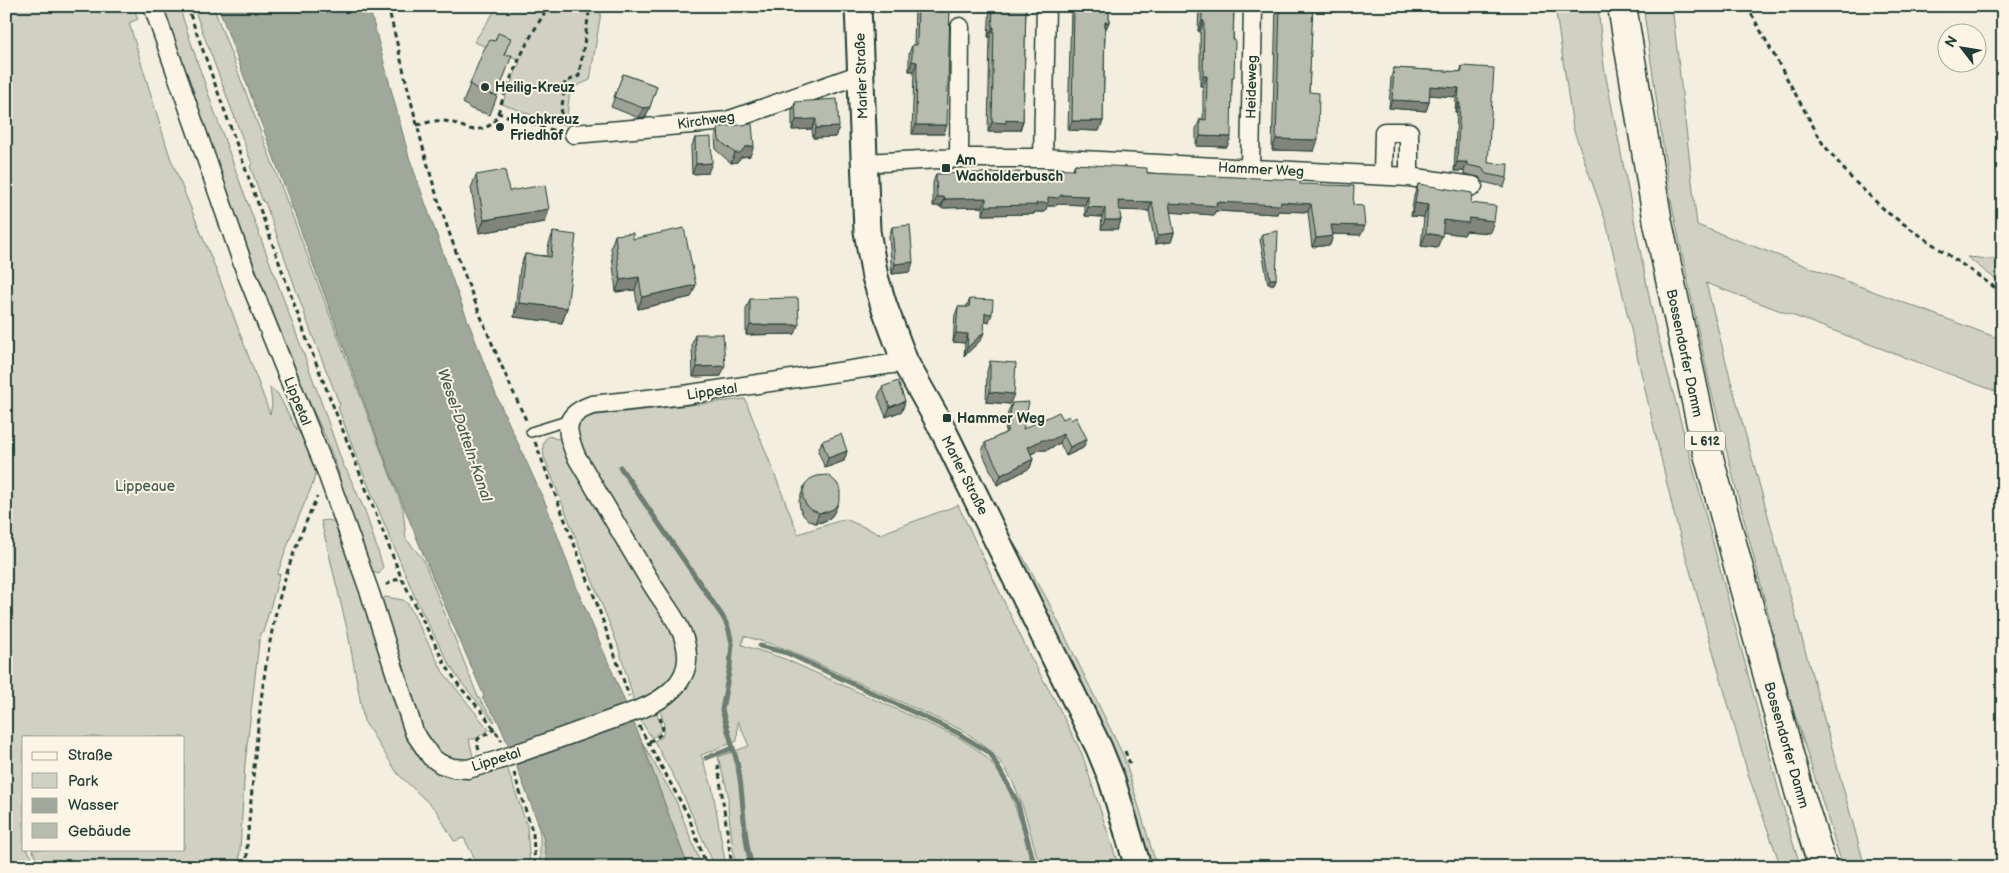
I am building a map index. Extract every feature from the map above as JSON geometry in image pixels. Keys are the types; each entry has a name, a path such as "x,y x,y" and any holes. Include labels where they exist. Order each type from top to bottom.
{"highway":[{"name":"Bossendorfer Damm","path":"1622,6 1658,223 1705,443 1799,791 1823,867"}],"main road":[{"name":"Marler Straße","path":"858,6 864,163 870,254 884,306 906,362 941,426 1084,716 1112,780 1138,867"}],"street":[{"name":"Lippetal","path":"153,6 245,270 327,473 370,593 414,732 421,745 431,757 441,764 453,768 468,769 655,704 675,687 683,674 687,660 686,647 679,627 651,584 576,456 568,436 570,420 579,410 592,405 684,395 906,362"},
{"path":"1043,158 1046,6"},
{"name":"Heideweg","path":"1250,168 1253,6"},
{"path":"959,158 960,28"},
{"name":"Kirchweg","path":"566,133 727,120 861,74"},
{"path":"1383,175 1384,132 1409,132 1409,177"},
{"name":"Hammer Weg","path":"864,163 959,158 1043,158 1383,175 1473,186"}],"lane":[{"path":"531,432 570,420"}],"path":[{"path":"187,6 307,340 400,577 431,640 450,672 494,729 533,834 535,867"},
{"path":"417,125 442,120 469,129 479,130 494,124 512,72 549,6"},
{"path":"498,113 566,133 565,82 579,76 590,6"},
{"path":"1747,6 1823,144 1852,179 1888,213 2003,293"},
{"path":"247,867 247,842 264,671 277,607 292,556 327,473"},
{"path":"649,742 660,735 664,728 662,724"},
{"path":"477,743 480,737 494,729"},
{"path":"718,765 732,867"},
{"path":"468,859 472,867"}],"green space":[{"name":"Lippeaue","path":"6,6 133,6 138,19 129,23 170,157 219,277 270,414 272,405 270,387 278,394 293,423 318,462 313,483 277,575 280,574 263,632 260,633 245,764 239,867 40,867 32,850 185,850 185,736 22,736 22,850 28,850 38,867 6,867"},
{"path":"162,6 179,6 218,121 343,465 365,511 383,567 379,574 373,572 363,555 339,485 339,473 326,438 297,376 247,246"},
{"path":"193,6 213,6 403,509 406,539 423,559 478,697 494,722 460,681 417,602 356,456 338,407 340,405 311,332 265,202 263,202 250,166 252,164"},
{"name":"Heilig-Kreuz","path":"498,6 602,6 590,80 570,89 566,125 556,124 502,104 520,62 516,58 474,42"},
{"path":"1555,6 1598,6 1604,67 1654,321 1792,840 1801,867 1781,867 1749,777 1675,518 1606,222 1573,128"},
{"path":"1643,6 1672,6 1697,225 2003,340 2003,394 1706,283 1733,389 1865,867 1843,867 1790,699 1710,386 1671,201"},
{"path":"1967,257 2003,260 2003,285"},
{"path":"745,399 798,534 845,519 880,534 958,505 1031,658 1082,754 1119,867 1040,867 1016,789 1000,761 983,745 964,731 784,648 744,636 742,645 785,659 960,738 982,753 995,768 1010,794 1016,808 1032,867 735,867 728,793 718,757 749,746 738,721 737,741 701,755 712,786 726,867 715,867 680,788 654,741 662,737 664,730 660,710 675,699 691,675 696,656 691,632 583,455 574,424 580,417"},
{"path":"549,436 557,439 563,436 674,636 678,659 677,667 670,681 659,692 634,703 617,643 544,457 544,442"},
{"path":"321,521 335,522 351,561 403,725 415,751 426,764 454,778 476,777 506,764 527,826 530,867 479,867 464,838 454,841 436,810 398,774 364,721 348,633"},
{"path":"1009,540 1011,540 1023,557 1047,599 1124,757 1157,867 1147,867"},
{"path":"386,597 403,600 408,604 443,672 489,730 475,739 469,739 474,761 462,762 438,752 424,731 381,599"},
{"path":"656,710 662,730 652,738 639,718"},
{"path":"642,742 676,801 702,867 688,867"},
{"path":"537,819 543,836 548,867 540,867 540,837"}],"water":[{"name":"Wesel-Datteln-Kanal","path":"218,6 369,6 409,157 454,284 496,395 547,507 578,591 642,742 688,867 548,867 543,836 508,744 497,719 482,698 484,696 389,470"}],"building":[{"path":"918,6 950,6 947,125 916,125 917,62 912,61 912,45 917,45"},
{"path":"993,6 1026,6 1023,121 1006,120 1006,123 992,122"},
{"path":"1074,6 1109,6 1109,22 1105,22 1103,121 1072,121"},
{"path":"1202,6 1234,6 1233,40 1235,40 1231,137 1200,136 1200,119 1206,120 1207,76 1203,76 1204,21 1202,21"},
{"path":"1280,6 1313,6 1309,92 1319,93 1318,140 1276,139"},
{"path":"498,33 511,38 504,55 512,55 497,96 478,90 470,84 484,49 490,40 495,41"},
{"path":"1462,66 1494,68 1488,163 1508,164 1507,178 1486,174 1482,168 1467,165 1467,162 1457,162 1459,88 1430,86 1429,102 1392,100 1394,68 1462,72"},
{"path":"623,74 657,86 650,107 643,108 614,97"},
{"path":"837,99 839,127 816,128 816,119 796,120 795,102"},
{"path":"752,124 754,146 745,147 740,153 735,153 719,140 718,127"},
{"path":"711,137 712,163 696,164 695,138"},
{"path":"1075,164 1147,168 1147,173 1300,180 1300,184 1354,186 1353,205 1363,206 1365,226 1331,225 1333,236 1316,238 1311,204 1281,202 1280,205 1216,202 1217,206 1169,203 1174,233 1158,235 1152,202 1118,201 1121,220 1105,220 1105,208 1088,207 1088,196 1061,195 1058,198 1048,197 1048,203 1036,203 1037,205 986,206 986,198 945,199 945,197 937,197 936,174 1020,172 1020,180 1049,181 1049,169 1074,170"},
{"path":"505,170 509,191 545,185 549,209 484,220 476,175"},
{"path":"1418,184 1472,193 1471,203 1496,206 1494,221 1469,218 1468,223 1444,220 1442,236 1426,233 1428,205 1415,203"},
{"path":"910,225 913,262 895,264 892,227"},
{"path":"684,228 696,285 642,297 639,277 620,280 615,235 633,233 633,239"},
{"path":"1278,231 1276,279 1270,279 1262,234"},
{"path":"553,232 576,235 567,308 519,303 525,254 551,257"},
{"path":"798,298 799,325 750,325 750,299"},
{"path":"970,299 993,300 992,314 985,313 984,332 967,348 968,334 956,333 958,307 969,307"},
{"path":"695,334 723,334 725,366 697,367"},
{"path":"990,361 1016,363 1014,394 990,392"},
{"path":"898,381 905,401 890,407 882,387"},
{"path":"1029,402 1023,429 1059,412 1063,419 1069,416 1071,420 1076,417 1087,439 1070,447 1063,434 1051,440 1042,440 1028,447 1033,459 1001,475 985,443 1007,432 1012,403"},
{"path":"841,434 847,451 828,458 822,441"},
{"path":"828,475 837,483 840,489 840,497 838,504 833,509 819,513 806,505 803,491 805,484 810,479"}],"waterway":[{"path":"620,467 728,627 732,643 722,710 733,748 706,758"},
{"path":"760,646 787,653 958,733 990,753 1017,801 1035,867"},
{"path":"733,748 740,777 746,837 752,867"}],"place":[{"name":"Heilig-Kreuz","path":"485,87"},
{"name":"Hochkreuz Friedhof","path":"500,127"},
{"name":"Am Wacholderbusch","path":"946,168"},
{"name":"Hammer Weg","path":"947,418"}]}
